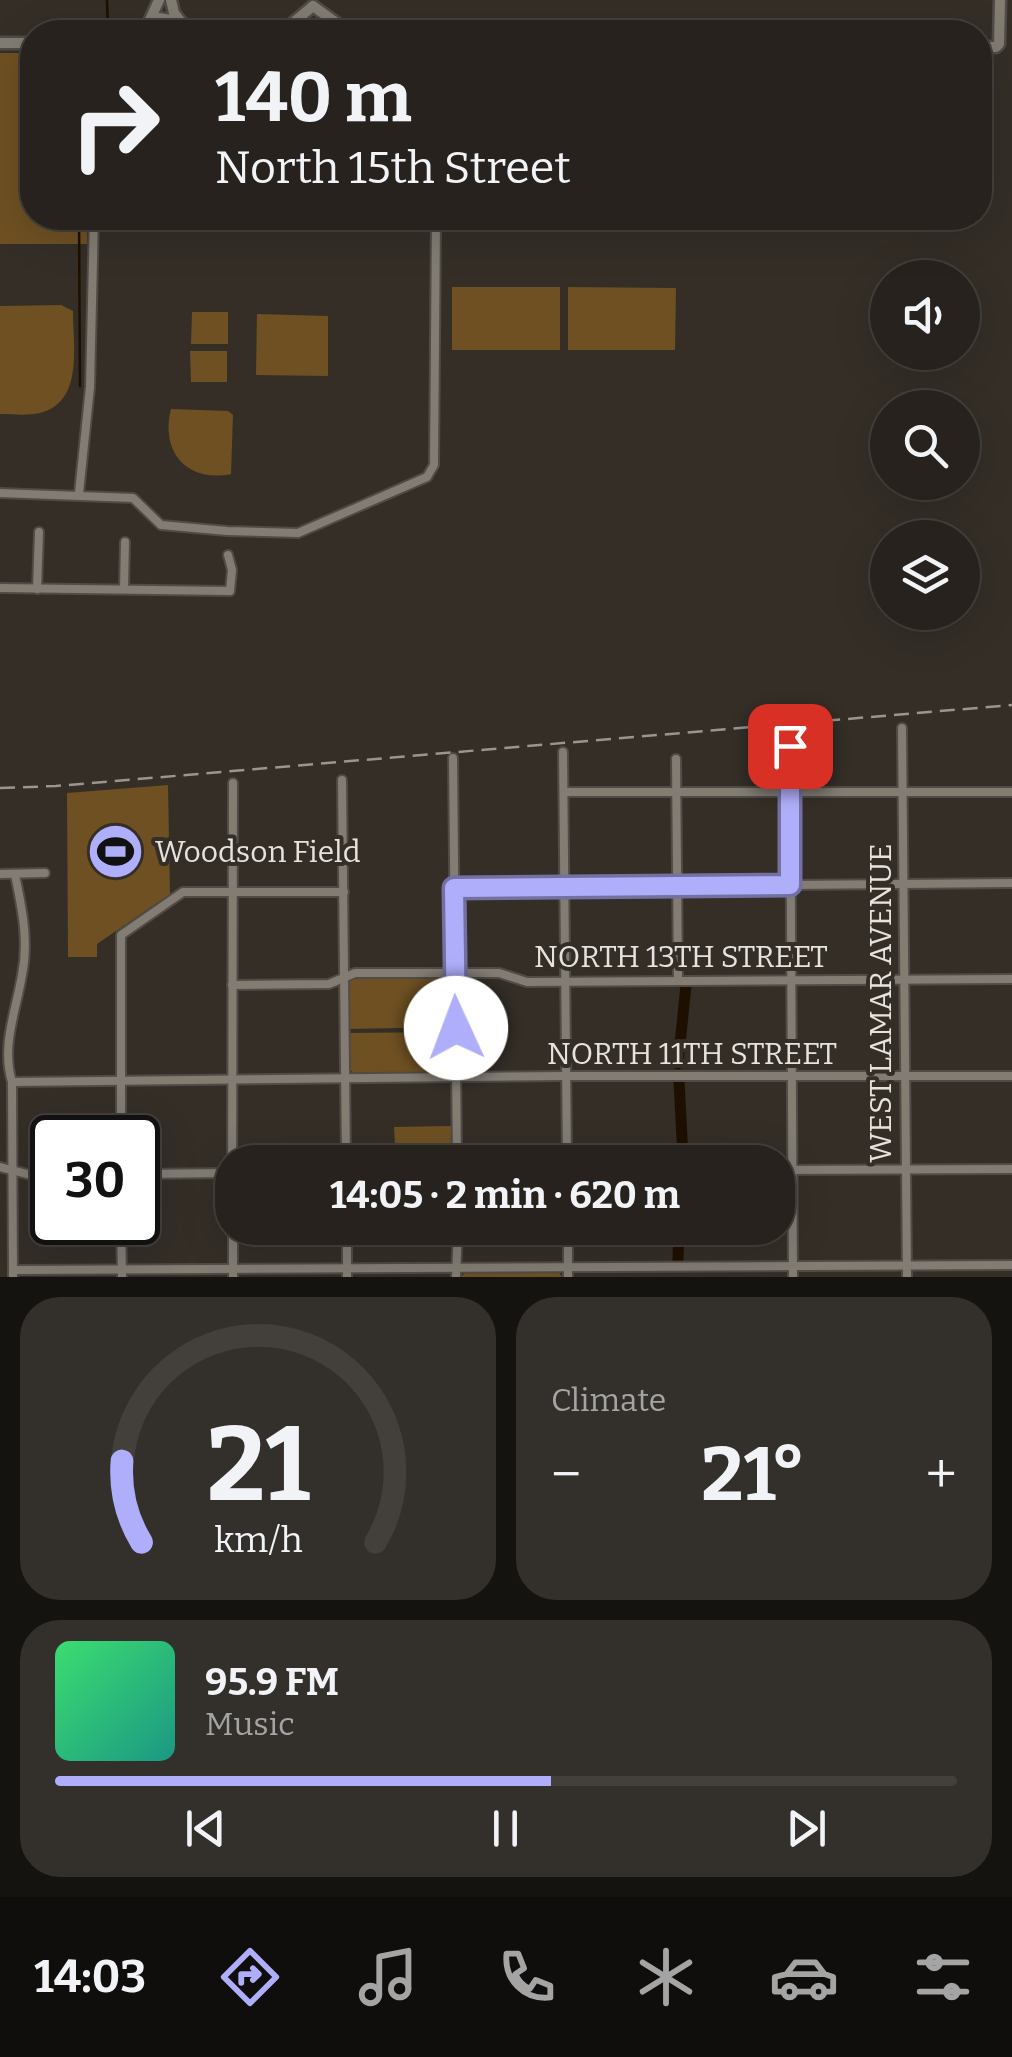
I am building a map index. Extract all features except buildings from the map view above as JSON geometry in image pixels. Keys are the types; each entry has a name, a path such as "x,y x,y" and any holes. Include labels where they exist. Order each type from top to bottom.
{"street":[{"path":"992,48 999,44 1000,0"},
{"path":"296,20 315,3 335,20"},
{"path":"80,493 90,387 94,230"},
{"path":"0,493 80,493 132,498 162,525 298,532 427,477 434,465 436,230"},
{"path":"37,589 39,532"},
{"path":"124,589 125,542"},
{"path":"0,588 230,591 232,570 228,555"},
{"name":"WEST LAMAR AVENUE","path":"902,728 907,1277"},
{"path":"790,746 791,1145"},
{"path":"563,752 567,1145"},
{"path":"453,758 457,1145"},
{"path":"676,759 678,980"},
{"path":"342,780 346,1145"},
{"path":"232,783 232,1145"},
{"path":"564,792 1012,792"},
{"path":"0,874 46,874"},
{"path":"13,1269 12,1082 3,1066 25,952 15,875"},
{"path":"454,888 1012,883"},
{"path":"121,1115 121,935 182,892 344,892"},
{"name":"NORTH 13TH STREET","path":"232,984 329,984 354,973 499,973 527,982 1012,979"},
{"name":"NORTH 11TH STREET","path":"12,1082 1012,1076"},
{"path":"0,1167 30,1174"},
{"path":"795,1170 1012,1169"},
{"path":"160,1174 215,1173"},
{"path":"122,1245 122,1274"},
{"path":"232,1245 233,1272"},
{"path":"346,1245 347,1273"},
{"path":"456,1273 457,1245"},
{"path":"568,1245 568,1272"},
{"path":"793,1245 793,1277"},
{"path":"2,1261 13,1269 122,1274 1012,1265"}],"shaded area":[{"path":"0,53 20,53 20,230 87,230 87,244 0,244"},
{"path":"452,287 560,287 560,350 452,350"},
{"path":"568,287 676,288 675,350 568,350"},
{"path":"61,305 73,311 74,340 73,371 64,397 40,413 0,414 0,306"},
{"path":"192,312 228,312 228,344 191,344"},
{"path":"257,314 328,316 328,376 256,375"},
{"path":"190,351 227,351 227,382 191,382"},
{"path":"171,409 228,411 233,415 231,474 201,474 180,461 169,438"},
{"name":"Woodson Field","path":"168,785 170,894 97,944 97,957 68,957 67,793"},
{"path":"450,977 450,1027 349,1029 349,982 353,978"},
{"path":"450,1032 451,1064 447,1073 353,1073 350,1069 349,1033"},
{"path":"451,1126 451,1145 395,1145 394,1127"},
{"path":"558,1271 562,1277 460,1277 467,1272"}],"waterway":[{"path":"107,0 108,20"},
{"path":"79,230 80,386"},
{"path":"678,1064 686,985"},
{"path":"679,1081 682,1145"},
{"path":"678,1245 678,1260"}],"railway":[{"path":"0,788 1012,705"}],"place":[{"name":"Woodson Field","path":"116,852"}],"route":[{"path":"456,1028 454,888 790,885 790,746"}]}
